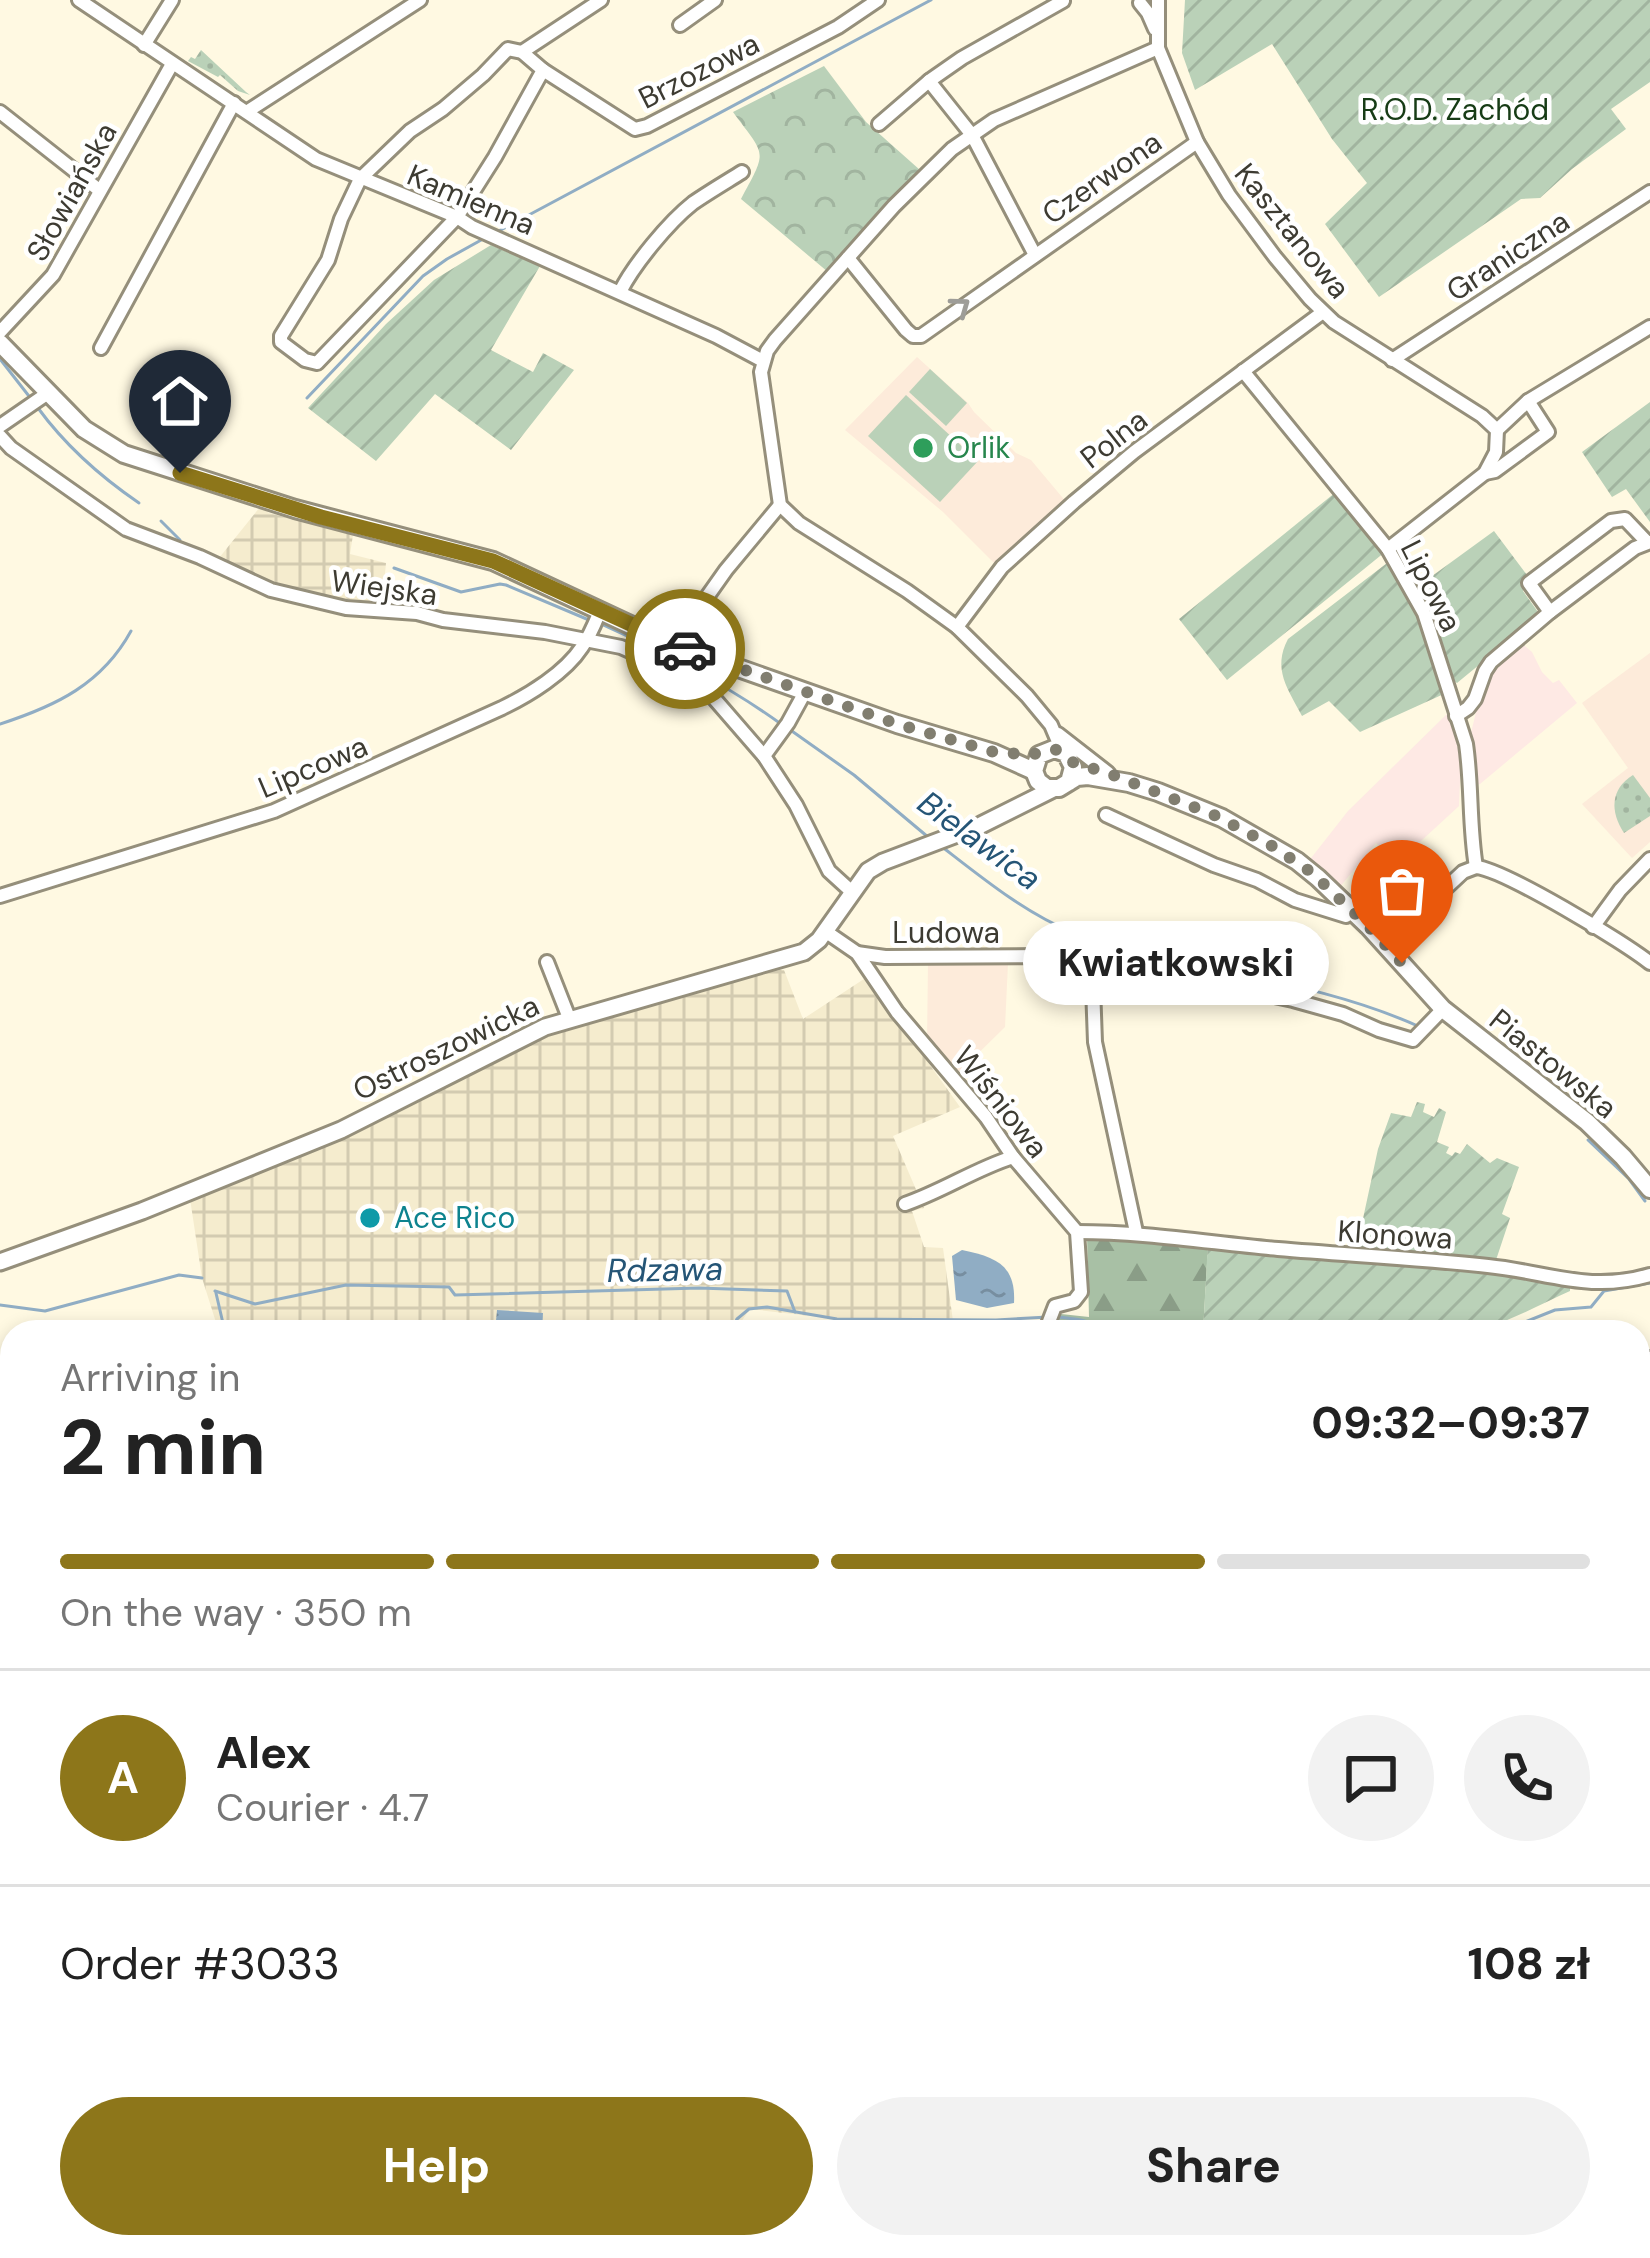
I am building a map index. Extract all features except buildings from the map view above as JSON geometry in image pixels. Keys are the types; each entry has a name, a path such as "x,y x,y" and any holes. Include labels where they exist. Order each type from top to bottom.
{"main road":[{"path":"0,343 38,400 127,456 295,509 493,561 596,619 897,724 994,752 1049,757 1073,772 1061,785 1042,785 1049,757"},
{"name":"Piastowska","path":"1049,757 1108,773 1214,815 1311,872 1386,944 1431,1022 1593,1127 1650,1189"},
{"name":"Piastowska","path":"1061,785 1088,776 1129,783"}],"street":[{"name":"Kamienna","path":"80,0 316,159 457,217 763,361"},
{"path":"144,45 172,0"},
{"path":"248,111 420,0"},
{"path":"522,52 601,0"},
{"path":"680,25 715,0"},
{"name":"Brzozowa","path":"543,70 635,129 838,27 878,0"},
{"path":"1137,2 1156,0"},
{"name":"Kasztanowa","path":"1156,0 1158,42"},
{"path":"880,124 962,58 1063,1"},
{"name":"Kasztanowa","path":"1137,2 1148,13 1196,142 1212,169 1323,312 1497,430"},
{"path":"1022,803 1049,757 1041,713 957,627 780,505 762,386 763,361 775,340 928,170 994,120 1158,42"},
{"path":"508,49 522,52 543,70 457,217 317,362 304,360 281,342 319,279 360,179 410,130 443,109 508,49"},
{"name":"Słowiańska","path":"0,332 46,285 172,64"},
{"name":"Czerwona","path":"929,81 972,135 1035,254"},
{"path":"101,348 234,103"},
{"path":"0,112 99,190"},
{"name":"Czerwona","path":"848,258 913,336 921,335 1196,142"},
{"path":"620,292 692,204 742,172"},
{"name":"Graniczna","path":"1392,360 1650,192"},
{"name":"Polna","path":"957,627 1002,567 1040,532 1134,452 1323,312"},
{"path":"1388,549 1485,473 1496,452 1497,430 1528,401 1650,327"},
{"name":"Lipowa","path":"1243,371 1388,549 1424,613 1466,744 1476,867"},
{"path":"0,426 38,400"},
{"path":"1485,473 1495,471 1548,432 1528,401"},
{"name":"Wiejska","path":"0,436 126,529 271,590 346,608 417,613 621,647 700,684 764,756 829,871 852,892"},
{"path":"674,645 739,553 780,505"},
{"path":"1456,716 1475,699 1491,662 1550,612 1648,542 1625,519 1612,521 1529,584 1550,612"},
{"name":"Lipcowa","path":"0,896 298,802 518,700 573,658 596,619"},
{"path":"764,756 805,692"},
{"name":"Piastowska","path":"1049,757 1108,773"},
{"name":"Ostroszowicka","path":"0,1262 142,1211 341,1130 528,1034 569,1018 781,960 813,946 876,865 1061,785"},
{"path":"1106,815 1295,900 1346,916 1354,911"},
{"path":"1593,927 1650,860"},
{"path":"1386,944 1463,872 1476,867 1497,872 1650,963"},
{"name":"Wiśniowa","path":"825,931 857,953 879,989 1077,1232"},
{"name":"Ludowa","path":"857,953 1092,959 1293,1000 1413,1040 1431,1022"},
{"path":"1092,959 1095,1042 1136,1232"},
{"path":"547,962 569,1018"},
{"path":"905,1204 1013,1157"},
{"path":"1050,1320 1060,1304 1074,1301 1081,1292 1077,1232"},
{"name":"Klonowa","path":"1077,1232 1136,1232 1492,1266 1598,1284 1650,1275"}],"shaded area":[{"path":"917,357 1016,453 1031,460 1067,503 996,565 943,512 845,430"},
{"path":"260,507 353,535 350,554 386,563 382,606 336,605 272,587 219,558"},
{"path":"1520,642 1532,652 1542,672 1553,683 1559,680 1577,703 1474,786 1470,737 1485,675"},
{"path":"1650,653 1650,842 1632,858 1582,804 1628,768 1582,703"},
{"path":"1448,713 1461,757 1459,806 1397,863 1376,843 1339,888 1308,862 1348,811"},
{"path":"928,963 1008,963 1005,1027 958,1073 927,1042"},
{"path":"751,968 784,970 803,1019 867,977 960,1107 893,1136 924,1208 912,1211 924,1247 943,1248 953,1320 837,1319 750,1309 742,1320 215,1320 202,1278 189,1192 462,1070 524,1028"}],"green space":[{"name":"R.O.D. Zachód","path":"1185,0 1650,0 1650,82 1611,109 1626,129 1540,198 1521,199 1379,297 1325,224 1367,183 1332,139 1272,44 1195,90 1182,53"},
{"path":"201,50 250,95 188,61"},
{"path":"824,66 866,122 920,170 828,272 741,199 760,154 733,112"},
{"path":"491,245 540,266 491,350 533,372 543,353 574,370 511,450 435,394 376,461 308,408 434,280"},
{"path":"930,369 967,403 946,426 909,392"},
{"name":"Orlik","path":"906,395 978,461 940,502 868,436"},
{"path":"1650,402 1650,522 1626,489 1612,497 1582,452"},
{"path":"1336,492 1385,552 1227,680 1179,619"},
{"path":"1494,531 1527,575 1523,591 1538,612 1457,683 1417,587"},
{"path":"1391,560 1418,612 1446,693 1360,732 1329,701 1302,716 1282,669 1288,639"},
{"path":"1633,775 1650,798 1650,816 1624,833 1616,817 1616,794"},
{"path":"1417,1102 1425,1104 1423,1112 1434,1117 1439,1108 1446,1112 1437,1142 1449,1147 1446,1153 1460,1154 1467,1144 1490,1163 1497,1158 1519,1167 1502,1214 1510,1218 1496,1260 1356,1251 1378,1149 1391,1113 1411,1117"},
{"path":"1087,1237 1208,1247 1204,1320 1055,1320 1061,1314 1089,1317"},
{"path":"1208,1241 1570,1281 1570,1291 1506,1320 1204,1320"}],"water":[{"path":"962,1250 1002,1265 1011,1280 1014,1303 987,1308 956,1300 952,1256"},
{"path":"497,1310 543,1313 543,1320 496,1320"}],"waterway":[{"path":"497,232 931,0"},
{"path":"307,398 423,276 483,239"},
{"name":"Bielawica","path":"0,359 32,400"},
{"name":"Bielawica","path":"38,408 84,460 139,503"},
{"name":"Bielawica","path":"161,521 180,540"},
{"name":"Bielawica","path":"394,568 461,592 506,585 589,620"},
{"name":"Bielawica","path":"601,624 694,670 781,724"},
{"path":"0,724 76,691 106,665 131,631"},
{"name":"Bielawica","path":"789,729 928,837"},
{"name":"Bielawica","path":"941,846 1020,905 1084,937 1328,995 1420,1027"},
{"name":"Bielawica","path":"1588,1140 1645,1201"},
{"name":"Rdzawa","path":"0,1305 45,1311 179,1275 202,1278"},
{"name":"Rdzawa","path":"1530,1320 1555,1310 1591,1307 1604,1291 1650,1283"},
{"name":"Rdzawa","path":"215,1291 255,1304 346,1285 449,1287 455,1295 699,1288 787,1291 795,1312"},
{"path":"216,1293 222,1320"},
{"name":"Rdzawa","path":"737,1320 749,1309 767,1307 837,1319 996,1320"},
{"name":"Rdzawa","path":"996,1320 1048,1317"},
{"name":"Rdzawa","path":"1058,1317 1074,1320"}],"way so far":[{"path":"685,649 897,724 994,752 1031,755 1058,750 1074,763 1214,815 1311,872 1402,963"}],"place":[{"name":"Orlik","path":"923,448"},
{"name":"Kwiatkowski","path":"1402,963"},
{"name":"Ace Rico","path":"370,1218"}],"route":[{"path":"180,473 321,517 493,561 685,649"}]}
